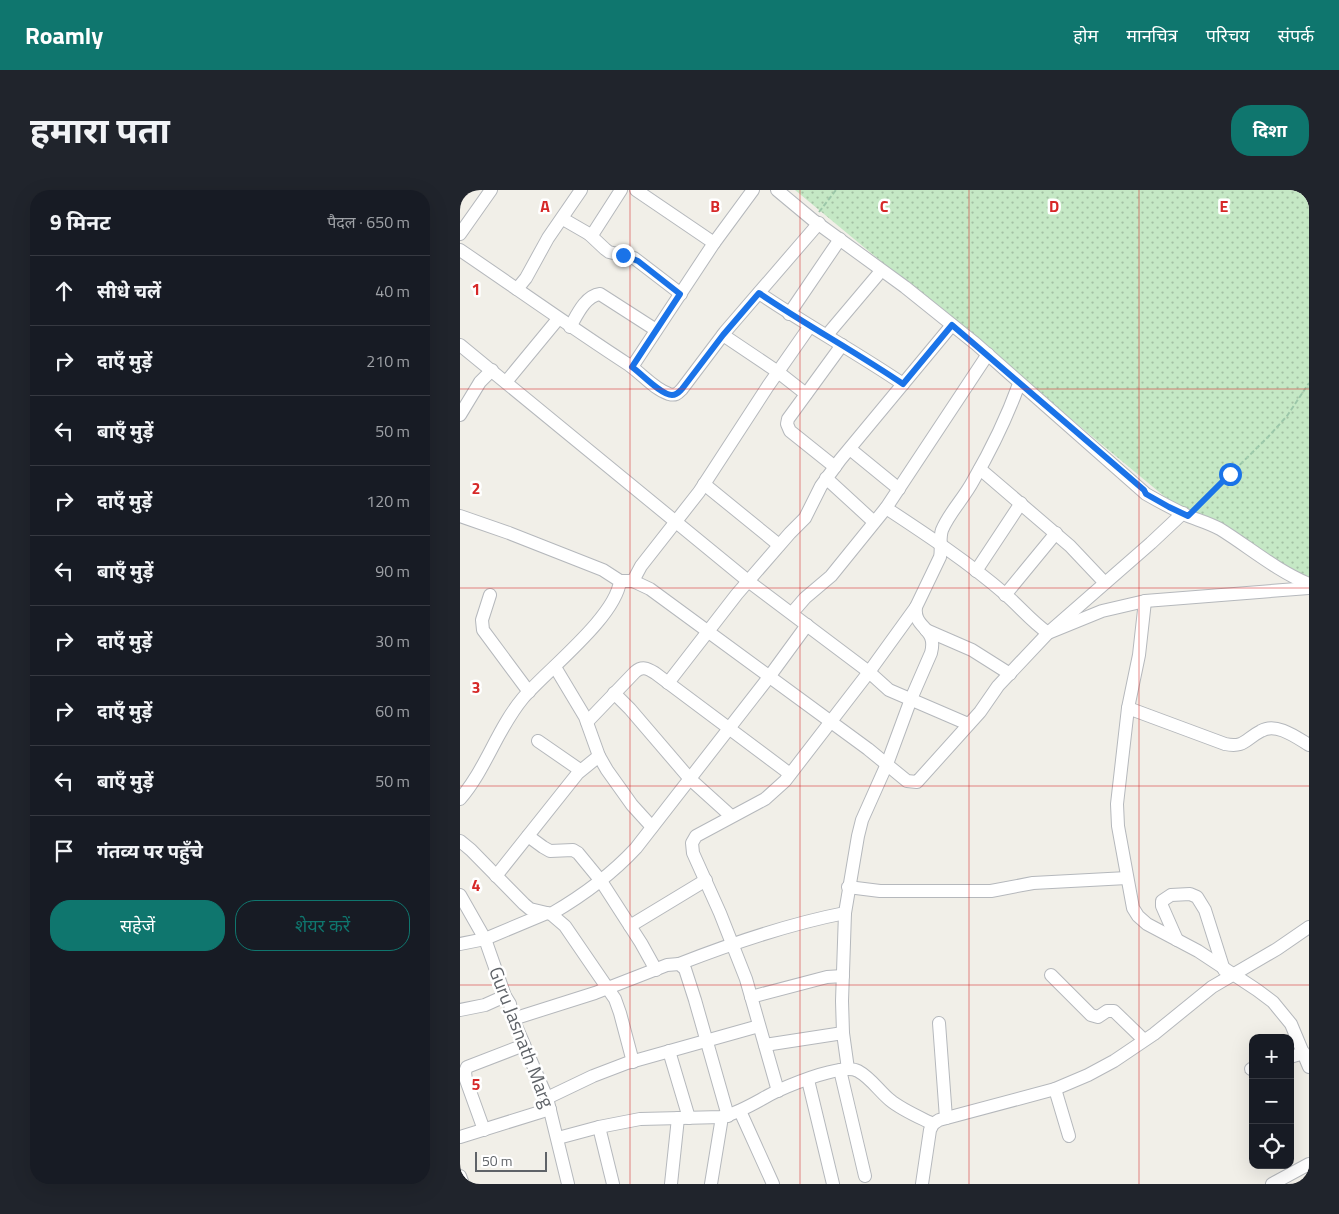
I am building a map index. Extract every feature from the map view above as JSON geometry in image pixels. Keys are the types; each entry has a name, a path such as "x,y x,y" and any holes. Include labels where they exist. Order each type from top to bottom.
{"street":[{"path":"460,234 491,190"},
{"path":"517,289 526,278 548,238 581,190"},
{"path":"589,234 597,228 621,190"},
{"path":"636,190 714,243"},
{"path":"632,367 714,243 753,190"},
{"path":"777,190 816,222 905,287 988,354 1019,384 1144,490 1146,494 1169,507 1220,529 1291,576 1309,584"},
{"path":"563,218 589,234 609,252 629,256 638,261 680,294"},
{"path":"460,250 570,327 632,367 662,390 672,395 677,394 816,222"},
{"path":"789,314 840,239"},
{"path":"828,336 881,271"},
{"path":"759,293 789,314 828,336 903,384"},
{"path":"570,327 589,299 594,295 600,294 656,330"},
{"path":"506,382 558,318"},
{"path":"668,683 748,580 805,518 826,478 834,467 952,325"},
{"path":"460,800 480,772 499,733 516,708 604,614 626,581 641,566 676,521 704,484 810,326"},
{"path":"723,335 778,372 806,394"},
{"path":"460,345 748,580 869,672 889,690 968,724"},
{"path":"834,467 790,431 787,424 788,419 842,345"},
{"path":"792,614 806,598 831,576 886,508 988,354"},
{"path":"460,415 480,382 492,370"},
{"path":"778,1091 751,997 706,880 693,853 692,843 696,836 765,799 785,782 916,607 940,557 941,534 946,523 980,469 1011,407 1019,384"},
{"path":"850,449 899,489"},
{"path":"980,469 1056,533 1105,583"},
{"path":"826,478 874,522"},
{"path":"704,484 779,545"},
{"path":"976,572 1021,503"},
{"path":"886,508 941,544 1005,595 1048,633"},
{"path":"460,516 596,567 626,581 640,583 887,764 906,780 917,782 980,712 992,694 1048,633 1185,514"},
{"path":"1005,595 1056,533"},
{"path":"1048,633 1102,610 1145,601 1309,588"},
{"path":"490,595 482,620 483,630 529,692"},
{"path":"1145,601 1139,655 1128,708 1116,804 1118,826 1133,908 1138,916 1147,924 1177,940 1257,990 1279,1008 1291,1024 1309,1067"},
{"path":"865,1176 844,1070 843,976 845,913 848,887 862,820 887,764 933,646 931,635 916,618 916,607"},
{"path":"460,944 484,939 549,913 578,898 630,855 769,678 807,625"},
{"path":"926,630 972,650 1010,674"},
{"path":"555,667 588,722 599,756 621,791 652,828"},
{"path":"588,722 639,668 644,668 668,683 790,774"},
{"path":"614,693 627,705 690,779 731,816"},
{"path":"1128,708 1225,744 1240,745 1260,731 1268,728 1287,732 1309,745"},
{"path":"538,741 580,770"},
{"path":"496,876 580,770 599,756"},
{"path":"528,836 550,850 572,850 578,853 600,881 656,970"},
{"path":"460,841 471,850 514,896 530,909 549,913 565,926 615,999 633,1062"},
{"path":"848,887 880,891 992,891 1039,883 1127,878"},
{"path":"630,926 706,880"},
{"path":"1177,940 1162,906 1162,901 1171,895 1190,894 1198,897 1205,910 1228,972"},
{"name":"Guru Jasnath Marg","path":"460,895 484,939 505,996 510,1004 512,1019 549,1103 568,1184"},
{"path":"512,1019 667,965 679,964 808,921 845,913"},
{"path":"922,1184 928,1140 933,1124 946,1118 1054,1089 1096,1070 1175,1018 1228,972 1277,949 1309,927"},
{"path":"679,964 685,969 730,1115 773,1184"},
{"path":"1051,975 1091,1015 1098,1017 1108,1011 1114,1011 1144,1040"},
{"path":"751,997 827,977 843,976"},
{"path":"460,1010 485,1005 505,996"},
{"path":"939,1023 946,1118"},
{"path":"460,1138 549,1103 604,1072 706,1040 759,1026"},
{"path":"765,1045 843,1033"},
{"path":"484,1130 466,1080 465,1072 467,1067 524,1045"},
{"path":"669,1051 684,1118 671,1184"},
{"path":"1294,1056 1304,1052"},
{"path":"558,1138 640,1119 730,1115 778,1091 844,1070 856,1070 865,1075 890,1100 933,1124"},
{"path":"808,1080 832,1184"},
{"path":"1054,1089 1069,1136"},
{"path":"711,1184 730,1115"},
{"path":"599,1127 613,1184"},
{"path":"1272,1184 1309,1164"},
{"path":"460,1176 463,1184"}],"path":[{"path":"816,222 836,190"},
{"path":"1185,514 1268,437 1287,416 1309,383"}],"green space":[{"path":"795,190 1309,190 1309,594 1188,516"}],"route":[{"path":"623,255 634,258 680,294 632,367 662,390 672,395 677,394 682,389 723,335 759,293 793,317 828,336 903,384 952,325 988,354 1019,384 1144,490 1146,494 1188,516 1230,474"}]}
